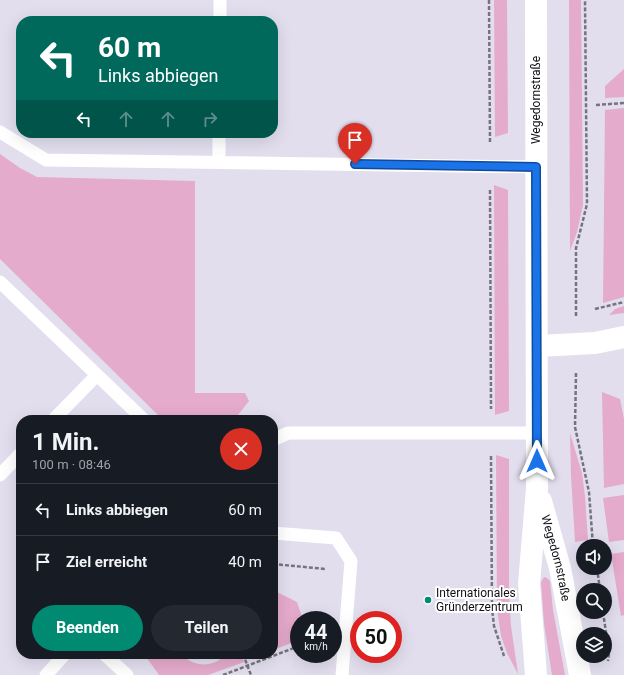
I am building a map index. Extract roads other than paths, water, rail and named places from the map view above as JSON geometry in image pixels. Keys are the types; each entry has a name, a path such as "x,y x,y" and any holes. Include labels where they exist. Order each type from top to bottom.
{"main road":[{"name":"Wegedornstraße","path":"536,0 538,346 537,488 529,584 536,675"},
{"path":"538,346 595,343 624,337"},
{"name":"Wegedornstraße","path":"537,488 560,568 580,675"}],"lane":[{"path":"220,0 220,16"},
{"path":"0,132 46,160 536,167"},
{"path":"219,138 219,162"},
{"path":"0,282 139,415"},
{"path":"58,415 97,375"},
{"path":"278,438 288,433 537,433"},
{"path":"0,475 16,458"},
{"path":"278,533 336,538 350,561 342,675"},
{"path":"46,675 60,659"},
{"path":"109,659 127,675"}],"place":[{"name":"Internationales Gründerzentrum","path":"428,600"}]}
